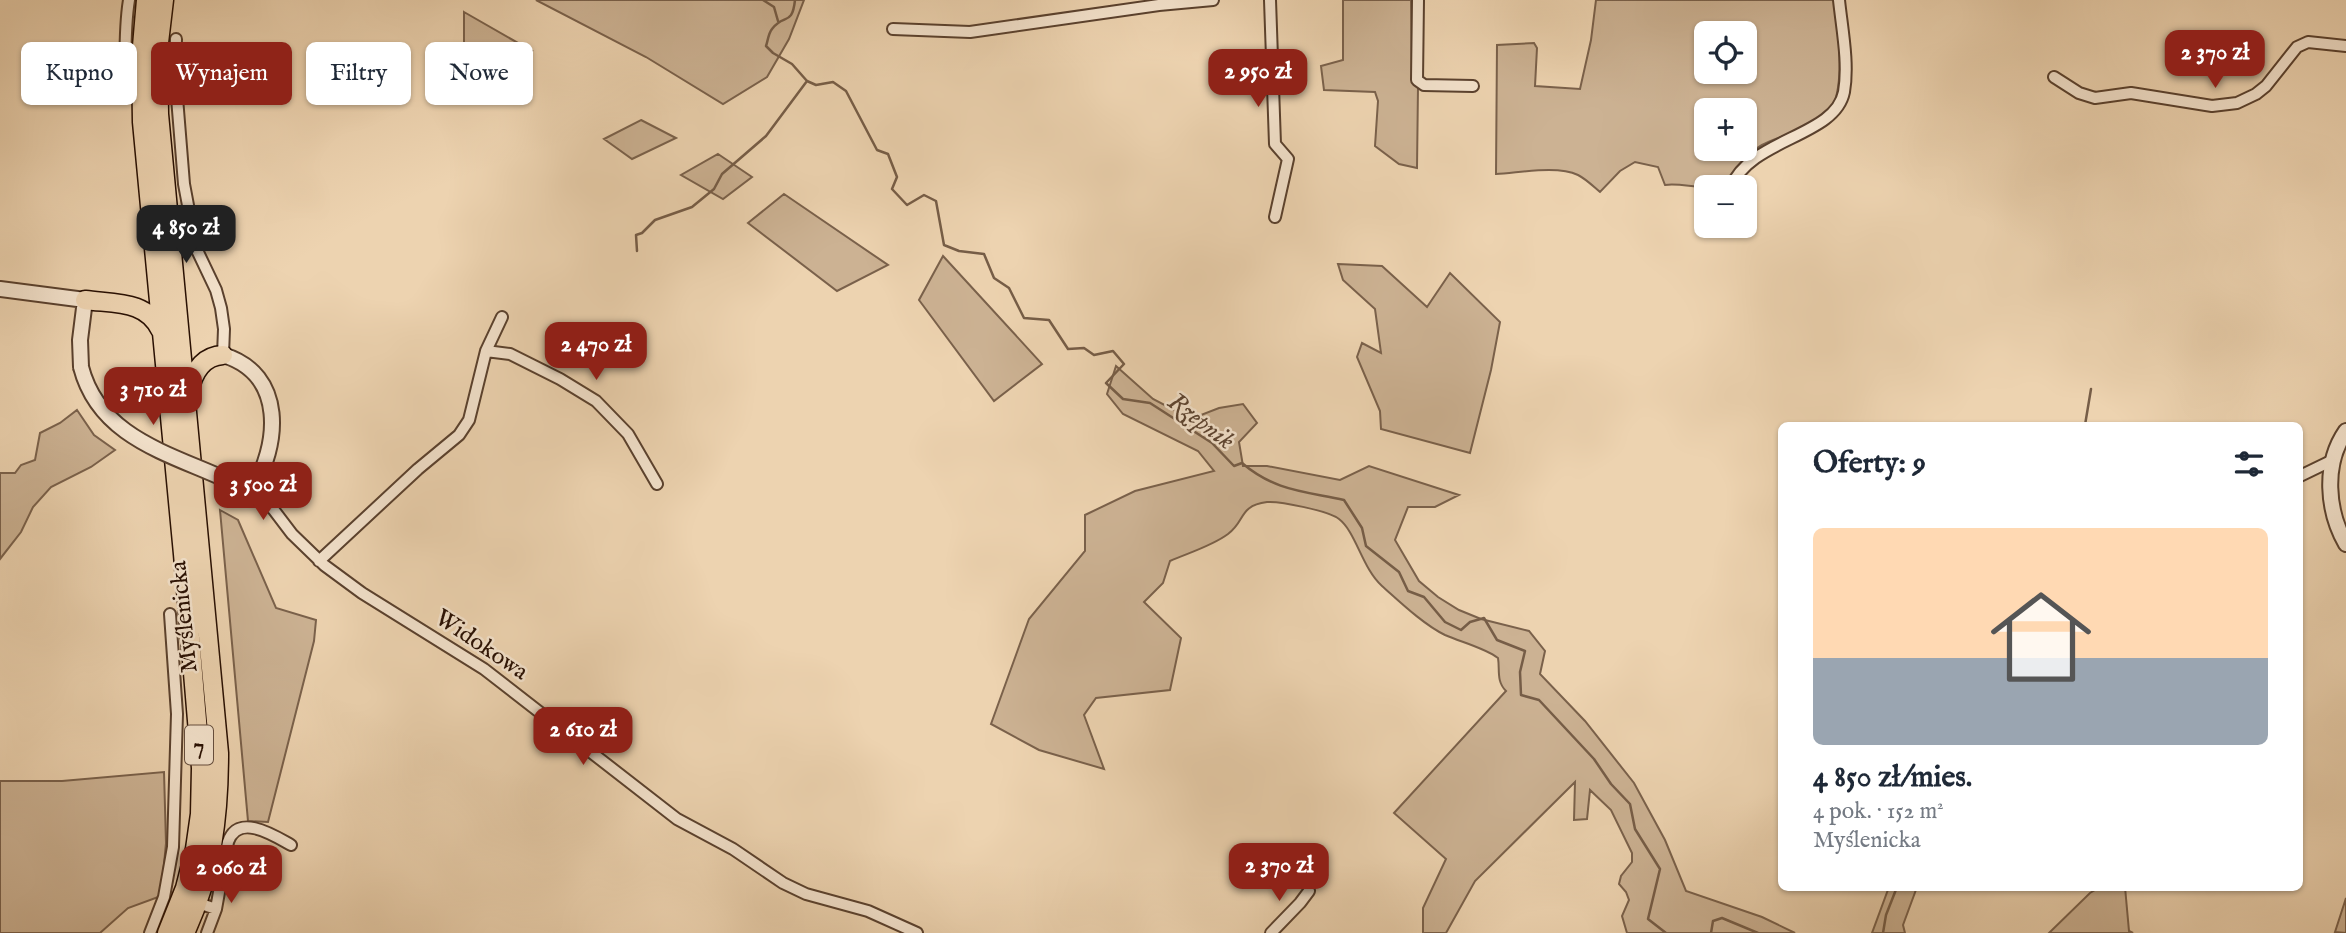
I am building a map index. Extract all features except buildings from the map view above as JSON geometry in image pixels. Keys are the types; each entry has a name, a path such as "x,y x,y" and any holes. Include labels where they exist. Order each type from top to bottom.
{"highway":[{"name":"Myślenicka","path":"146,0 141,107 155,264 187,404 219,752 214,838 198,903 185,933"},
{"name":"Myślenicka","path":"164,0 158,51 158,97 201,788 198,828 189,872 167,933"},
{"path":"125,305 144,296 152,281 155,264"},
{"path":"85,300 141,309 152,315 171,333 198,348 223,355"},
{"path":"187,404 191,382 198,368 211,357 223,355"}],"street":[{"path":"124,42 129,0"},
{"path":"893,29 970,32 1213,0"},
{"path":"1270,0 1275,144 1288,159 1275,217"},
{"path":"1418,0 1417,80 1424,85 1473,86"},
{"path":"1739,175 1759,155 1817,125 1835,112 1843,93 1844,64 1839,0"},
{"path":"0,289 85,300 80,340 81,367 87,387 97,405 118,427 144,443 251,492 269,443 271,400 263,383 253,371 223,355 224,329 219,300 199,255 187,206 178,110 176,39"},
{"path":"2054,78 2079,93 2095,98 2131,93 2212,106 2237,103 2256,94 2266,86 2297,47 2308,42 2346,46"},
{"path":"319,561 408,478 459,435 469,420 486,351 502,317"},
{"path":"486,351 510,354 596,401 628,435 657,484"},
{"path":"2346,430 2333,460 2330,484 2332,513 2336,528 2346,544"},
{"path":"2303,474 2333,460"},
{"name":"Widokowa","path":"251,492 273,509 292,534 319,561 362,593 484,669 677,819 733,849 783,883 806,894 869,911 917,933"},
{"path":"150,933 164,897 173,847 177,714 170,614"},
{"path":"207,933 216,909 232,833 241,829 259,828 291,845"},
{"path":"1271,933 1309,891"},
{"path":"198,903 216,909"}],"shaded area":[{"path":"536,0 804,0 789,39 767,77 723,104 646,57"},
{"path":"1343,0 1411,0 1412,80 1418,87 1417,168 1399,164 1375,146 1378,101 1375,92 1324,90 1321,66 1343,60"},
{"path":"1596,0 1836,0 1839,78 1833,106 1820,121 1757,149 1757,98 1694,98 1694,161 1744,161 1731,175 1694,175 1694,186 1665,185 1658,167 1635,162 1620,171 1600,192 1581,177 1560,170 1496,174 1497,45 1534,43 1537,48 1535,86 1580,89 1591,40"},
{"path":"464,12 516,42 464,42"},
{"path":"641,120 676,138 632,159 604,139"},
{"path":"718,154 752,177 723,199 681,175"},
{"path":"784,194 888,265 837,291 748,223"},
{"path":"943,256 1042,364 994,401 919,300"},
{"path":"1338,264 1382,266 1427,307 1450,273 1500,322 1470,453 1381,429 1380,411 1357,357 1362,343 1381,353 1375,309 1343,280"},
{"path":"1116,366 1153,399 1196,417 1219,408 1243,404 1257,423 1239,442 1243,466 1267,466 1340,480 1369,466 1459,495 1435,507 1408,507 1395,540 1419,581 1459,610 1481,619 1529,631 1545,651 1540,674 1585,721 1634,783 1665,840 1686,891 1762,917 1795,933 1627,933 1622,916 1629,900 1619,884 1621,876 1632,862 1632,853 1611,810 1590,790 1587,819 1574,820 1575,782 1475,881 1446,933 1423,933 1423,908 1446,859 1394,813 1506,691 1500,679 1498,658 1445,635 1412,612 1375,578 1345,525 1334,516 1315,510 1273,502 1258,504 1247,510 1234,529 1222,538 1170,561 1163,583 1144,602 1181,638 1170,690 1096,698 1084,715 1104,769 1039,750 991,724 1029,619 1085,551 1085,515 1135,491 1214,471 1198,451 1123,414 1107,394"},
{"path":"77,410 94,435 115,450 91,467 51,487 33,507 21,532 0,559 0,473 15,473 21,465 35,460 40,433"},
{"path":"220,510 238,520 276,608 316,620 314,641 268,822 248,821"},
{"path":"164,772 166,843 161,896 128,908 100,933 0,933 0,781 62,781"},
{"path":"1888,891 1916,891 1903,925 1905,933 1872,933"},
{"path":"2125,891 2129,931 2133,933 2049,933 2090,893"},
{"path":"2346,898 2346,933 2335,932"}],"waterway":[{"path":"763,0 774,7 778,21"},
{"name":"Rzepnik","path":"795,0 792,14 776,24 766,46 792,64 807,81 816,85 833,82 846,91 877,150 888,154 897,177 892,189 907,205 924,195 936,201 944,245 959,251 984,254 994,278 1009,288 1024,318 1049,320 1068,349 1084,348 1094,355 1113,351 1124,364 1106,383 1123,399 1150,403 1212,443 1234,466 1242,463 1278,485 1344,500 1362,528 1366,546 1399,572 1408,591 1424,597 1445,622 1461,630 1470,622 1484,618 1497,640 1525,651 1520,672 1521,695 1539,700 1594,759 1611,784 1630,804 1635,829 1660,869 1648,919 1666,933"},
{"path":"637,251 636,235 642,233 655,220 692,207 714,189 722,174 766,136 807,81"},
{"path":"2086,422 2091,389"},
{"path":"1883,933 1886,915 1895,891"},
{"name":"Rzepnik","path":"1711,933 1713,921 1722,918 1758,933"}]}
